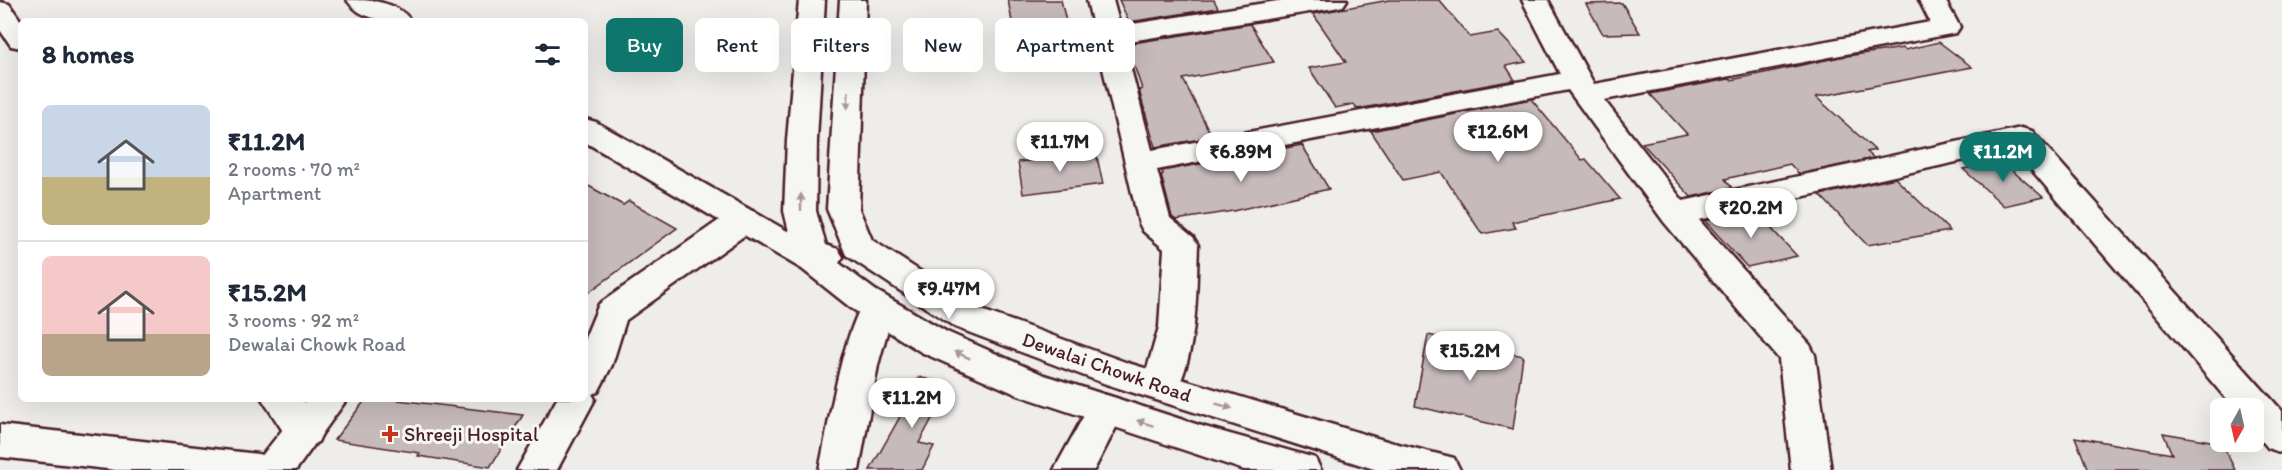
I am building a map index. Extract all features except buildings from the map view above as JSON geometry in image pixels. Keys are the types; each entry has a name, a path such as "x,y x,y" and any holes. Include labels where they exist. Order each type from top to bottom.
{"street":[{"path":"360,0 392,18"},
{"path":"812,0 802,140 800,211 814,261 858,247 843,209 853,0"},
{"path":"1100,0 1104,18"},
{"path":"1135,32 1334,0"},
{"path":"1534,0 1581,88 1675,213 1797,355 1811,470"},
{"path":"1138,163 1946,27 1932,0"},
{"path":"0,10 18,36"},
{"path":"1117,72 1155,223 1181,245 1177,327 1161,386"},
{"path":"1675,213 2021,138 2282,437"},
{"name":"Dewalai Chowk Road","path":"593,144 743,220 814,261 877,308 934,342 1031,385 1205,443 1301,470"},
{"path":"588,376 611,313 743,220"},
{"name":"Dewalai Chowk Road","path":"858,247 967,318 1119,374 1390,459 1440,470"},
{"path":"839,470 860,365 877,308"},
{"path":"282,402 304,431"},
{"path":"274,470 326,402"},
{"path":"537,470 574,402"},
{"path":"1074,470 1107,410"},
{"path":"0,441 258,470"}],"place":[{"name":"Shreeji Hospital","path":"390,434"}]}
